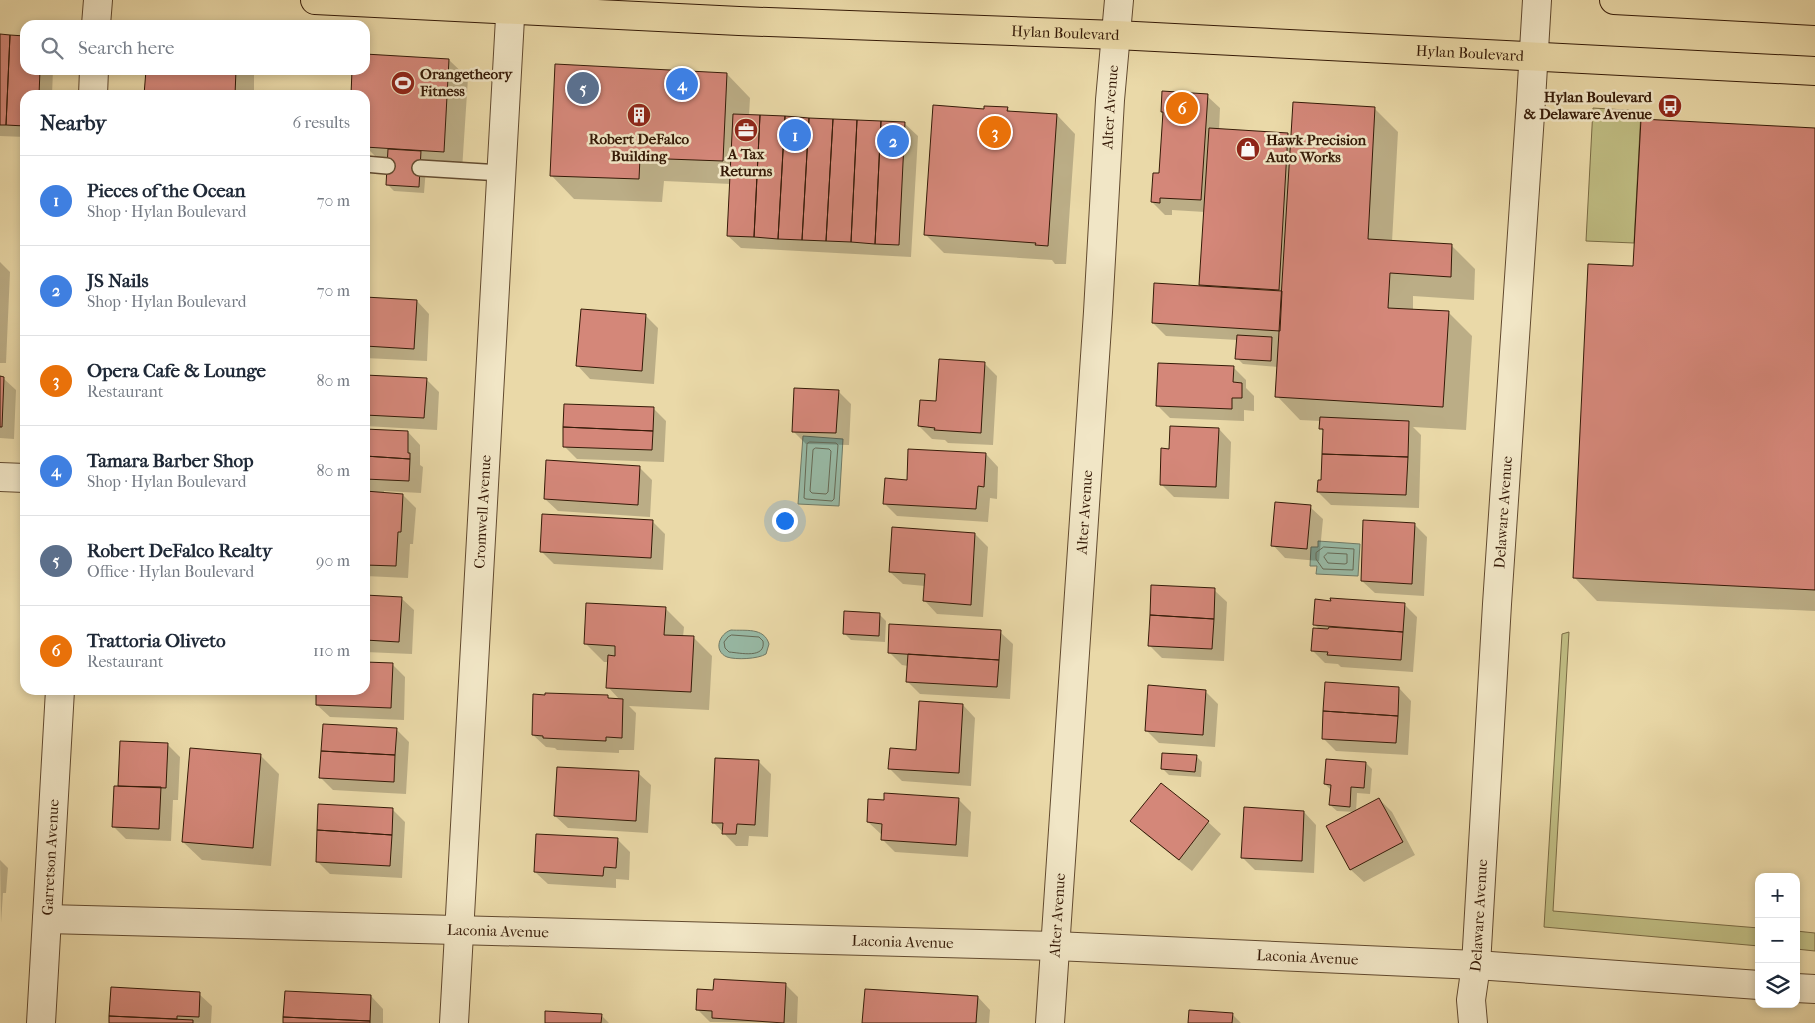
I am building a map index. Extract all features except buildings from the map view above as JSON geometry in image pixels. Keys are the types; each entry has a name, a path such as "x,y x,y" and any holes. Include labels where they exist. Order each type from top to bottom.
{"main road":[{"name":"Hylan Boulevard","path":"315,0 511,5 739,21 1116,35 1815,71"},
{"path":"1614,0 1815,10"}],"street":[{"path":"96,20 98,0"},
{"name":"Alter Avenue","path":"1050,1023 1097,332 1110,100 1119,0"},
{"name":"Delaware Avenue","path":"1473,1023 1471,1000 1476,965 1536,0"},
{"name":"Cromwell Avenue","path":"454,1023 511,5"},
{"path":"93,90 94,75"},
{"path":"0,478 20,478"},
{"name":"Garretson Avenue","path":"41,1023 60,695"},
{"name":"Laconia Avenue","path":"46,919 1055,946 1476,965 1755,985"},
{"path":"1800,988 1815,989"}],"lane":[{"path":"370,164 387,166"},
{"path":"420,168 501,173"}],"shaded area":[{"path":"1593,108 1641,111 1634,243 1586,241"},
{"path":"1569,632 1553,911 1755,928 1755,946 1544,927 1562,634"},
{"path":"1800,931 1815,933 1815,951 1800,949"}],"water":[{"path":"803,436 843,439 839,506 798,504"},
{"path":"1318,541 1360,544 1358,576 1316,574 1317,566 1310,566 1311,547 1318,547"},
{"path":"731,630 753,631 763,635 769,644 766,654 741,659 727,657 720,651 719,643 723,635"}],"place":[{"name":"Orangetheory Fitness","path":"403,83"},
{"name":"Tamara Barber Shop","path":"682,84"},
{"name":"Robert DeFalco Realty","path":"583,88"},
{"name":"Hylan Boulevard & Delaware Avenue","path":"1670,106"},
{"name":"Trattoria Oliveto","path":"1182,108"},
{"name":"Robert DeFalco Building","path":"639,115"},
{"name":"A Tax Returns","path":"746,130"},
{"name":"Opera Cafe & Lounge","path":"995,132"},
{"name":"Pieces of the Ocean","path":"795,135"},
{"name":"JS Nails","path":"893,141"},
{"name":"Hawk Precision Auto Works","path":"1248,149"}]}
